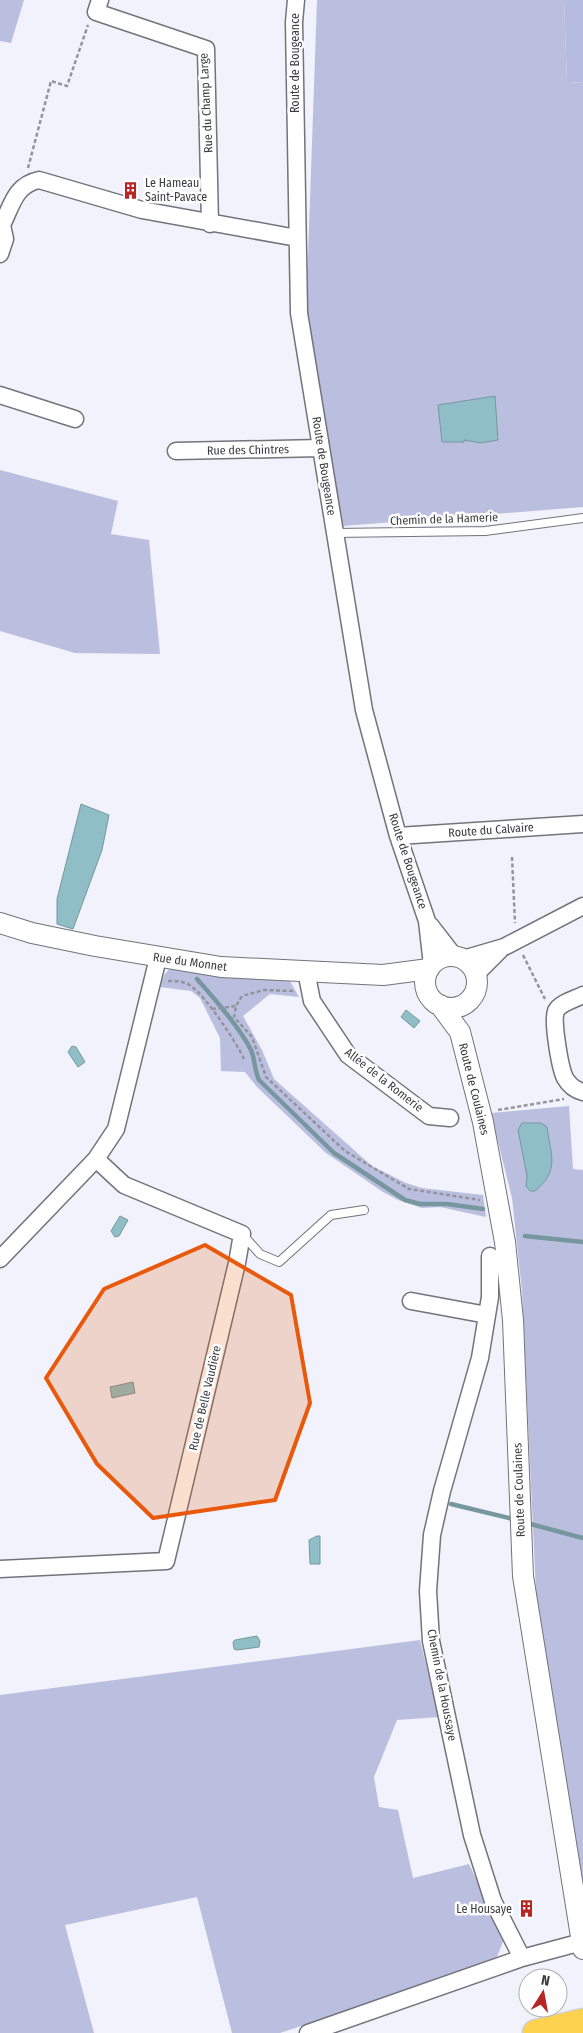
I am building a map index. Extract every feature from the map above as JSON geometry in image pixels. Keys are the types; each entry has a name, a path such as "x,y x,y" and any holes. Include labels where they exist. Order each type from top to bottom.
{"highway":[{"path":"536,2033 583,2022"}],"street":[{"name":"Route de Bougeance","path":"296,0 294,22 299,313 364,710 398,836 428,922 430,967"},
{"name":"Rue du Champ Large","path":"98,6 206,49 210,224"},
{"path":"0,254 5,239 1,225 17,192 28,182 39,180 142,210 210,224 297,238"},
{"path":"0,395 75,418"},
{"name":"Rue des Chintres","path":"176,451 321,448"},
{"name":"Route du Calvaire","path":"398,836 583,824"},
{"path":"458,958 472,966 476,974 475,991 468,1001 457,1007 434,999 426,977 430,967 441,958 458,958 504,947 583,906"},
{"name":"Route de Bougeance","path":"428,922 458,958"},
{"name":"Rue du Monnet","path":"0,923 32,933 158,958 221,967 383,975 430,967"},
{"path":"476,974 504,947"},
{"path":"0,1259 96,1159 116,1129 158,958"},
{"name":"Allée de la Romerie","path":"309,971 312,1002 348,1055 429,1116 450,1118"},
{"name":"Rue du Monnet","path":"383,975 434,999"},
{"path":"580,1091 564,1076 554,1025 556,1011 563,1005 583,995"},
{"name":"Route de Coulaines","path":"434,999 460,1032 483,1122 505,1242 513,1320 523,1576 579,1902 582,1946"},
{"name":"Route de Coulaines","path":"460,1032 468,1001"},
{"path":"96,1159 124,1185 242,1234"},
{"name":"Rue de Belle Vaudière","path":"0,1569 166,1560 242,1234"},
{"name":"Chemin de la Houssaye","path":"490,1256 490,1297 480,1358 442,1491 432,1535 428,1591 431,1641 472,1835 493,1901 522,1958"},
{"path":"411,1301 487,1315"},
{"path":"308,2033 522,1958 582,1946"}],"lane":[{"name":"Chemin de la Hamerie","path":"334,533 486,530 583,518"},
{"path":"242,1234 260,1254 279,1262 331,1215 364,1210"}],"path":[{"path":"28,182 28,164 51,81 67,86 89,21 98,6"},
{"path":"153,981 182,982 190,985 212,1009 238,1046 244,1060"},
{"path":"310,991 264,990 242,996 236,1006 234,1017 252,1037 266,1077 345,1151 409,1189 486,1201"},
{"path":"212,1009 236,1006"},
{"path":"497,1110 563,1099 580,1091"}],"highlighted area":[{"path":"205,1245 291,1295 310,1403 275,1500 153,1518 97,1464 46,1378 104,1289"}],"shaded area":[{"path":"0,0 24,0 11,43 0,41"},
{"path":"317,0 564,0 567,83 583,82 583,507 343,526 306,315"},
{"path":"564,0 583,0 583,82 567,83"},
{"path":"495,396 498,440 481,443 464,440 464,442 442,442 438,405"},
{"path":"0,470 118,501 111,534 149,540 160,654 75,653 0,631"},
{"path":"81,804 109,815 102,850 73,929 57,924 57,899"},
{"path":"172,966 278,974 290,981 299,997 270,994 243,1016 262,1050 274,1079 372,1166 406,1183 422,1188 483,1195 486,1217 440,1207 422,1208 398,1200 383,1192 326,1153 257,1087 245,1072 221,1071 220,1038 200,998 191,991 160,987 164,975"},
{"path":"406,1010 420,1021 414,1028 401,1017"},
{"path":"72,1046 76,1047 85,1062 78,1067 68,1052"},
{"path":"569,1106 573,1169 583,1170 583,1885 536,1592 522,1291 512,1198 491,1113"},
{"path":"522,1123 541,1123 547,1127 552,1154 551,1169 543,1183 535,1191 530,1191 526,1186 527,1176 518,1130"},
{"path":"120,1216 128,1220 119,1236 115,1237 111,1231"},
{"path":"133,1382 135,1393 112,1398 110,1387"},
{"path":"320,1536 320,1564 310,1564 309,1540"},
{"path":"257,1636 260,1641 259,1647 234,1649 233,1642 235,1640"},
{"path":"420,1640 439,1717 397,1720 374,1777 379,1807 398,1810 413,1878 469,1864 504,1939 495,1962 280,2033 232,2033 197,1897 65,1925 94,2033 0,2033 0,1695"}],"waterway":[{"path":"197,979 226,1013 246,1041 251,1050 259,1080 334,1153 405,1200 420,1204 447,1204 483,1209"},
{"path":"525,1236 583,1242"},
{"path":"451,1504 517,1520"},
{"path":"527,1523 583,1538"}],"place":[{"name":"Le Hameau Saint-Pavace","path":"131,190"},
{"name":"Le Housaye","path":"526,1909"}]}
